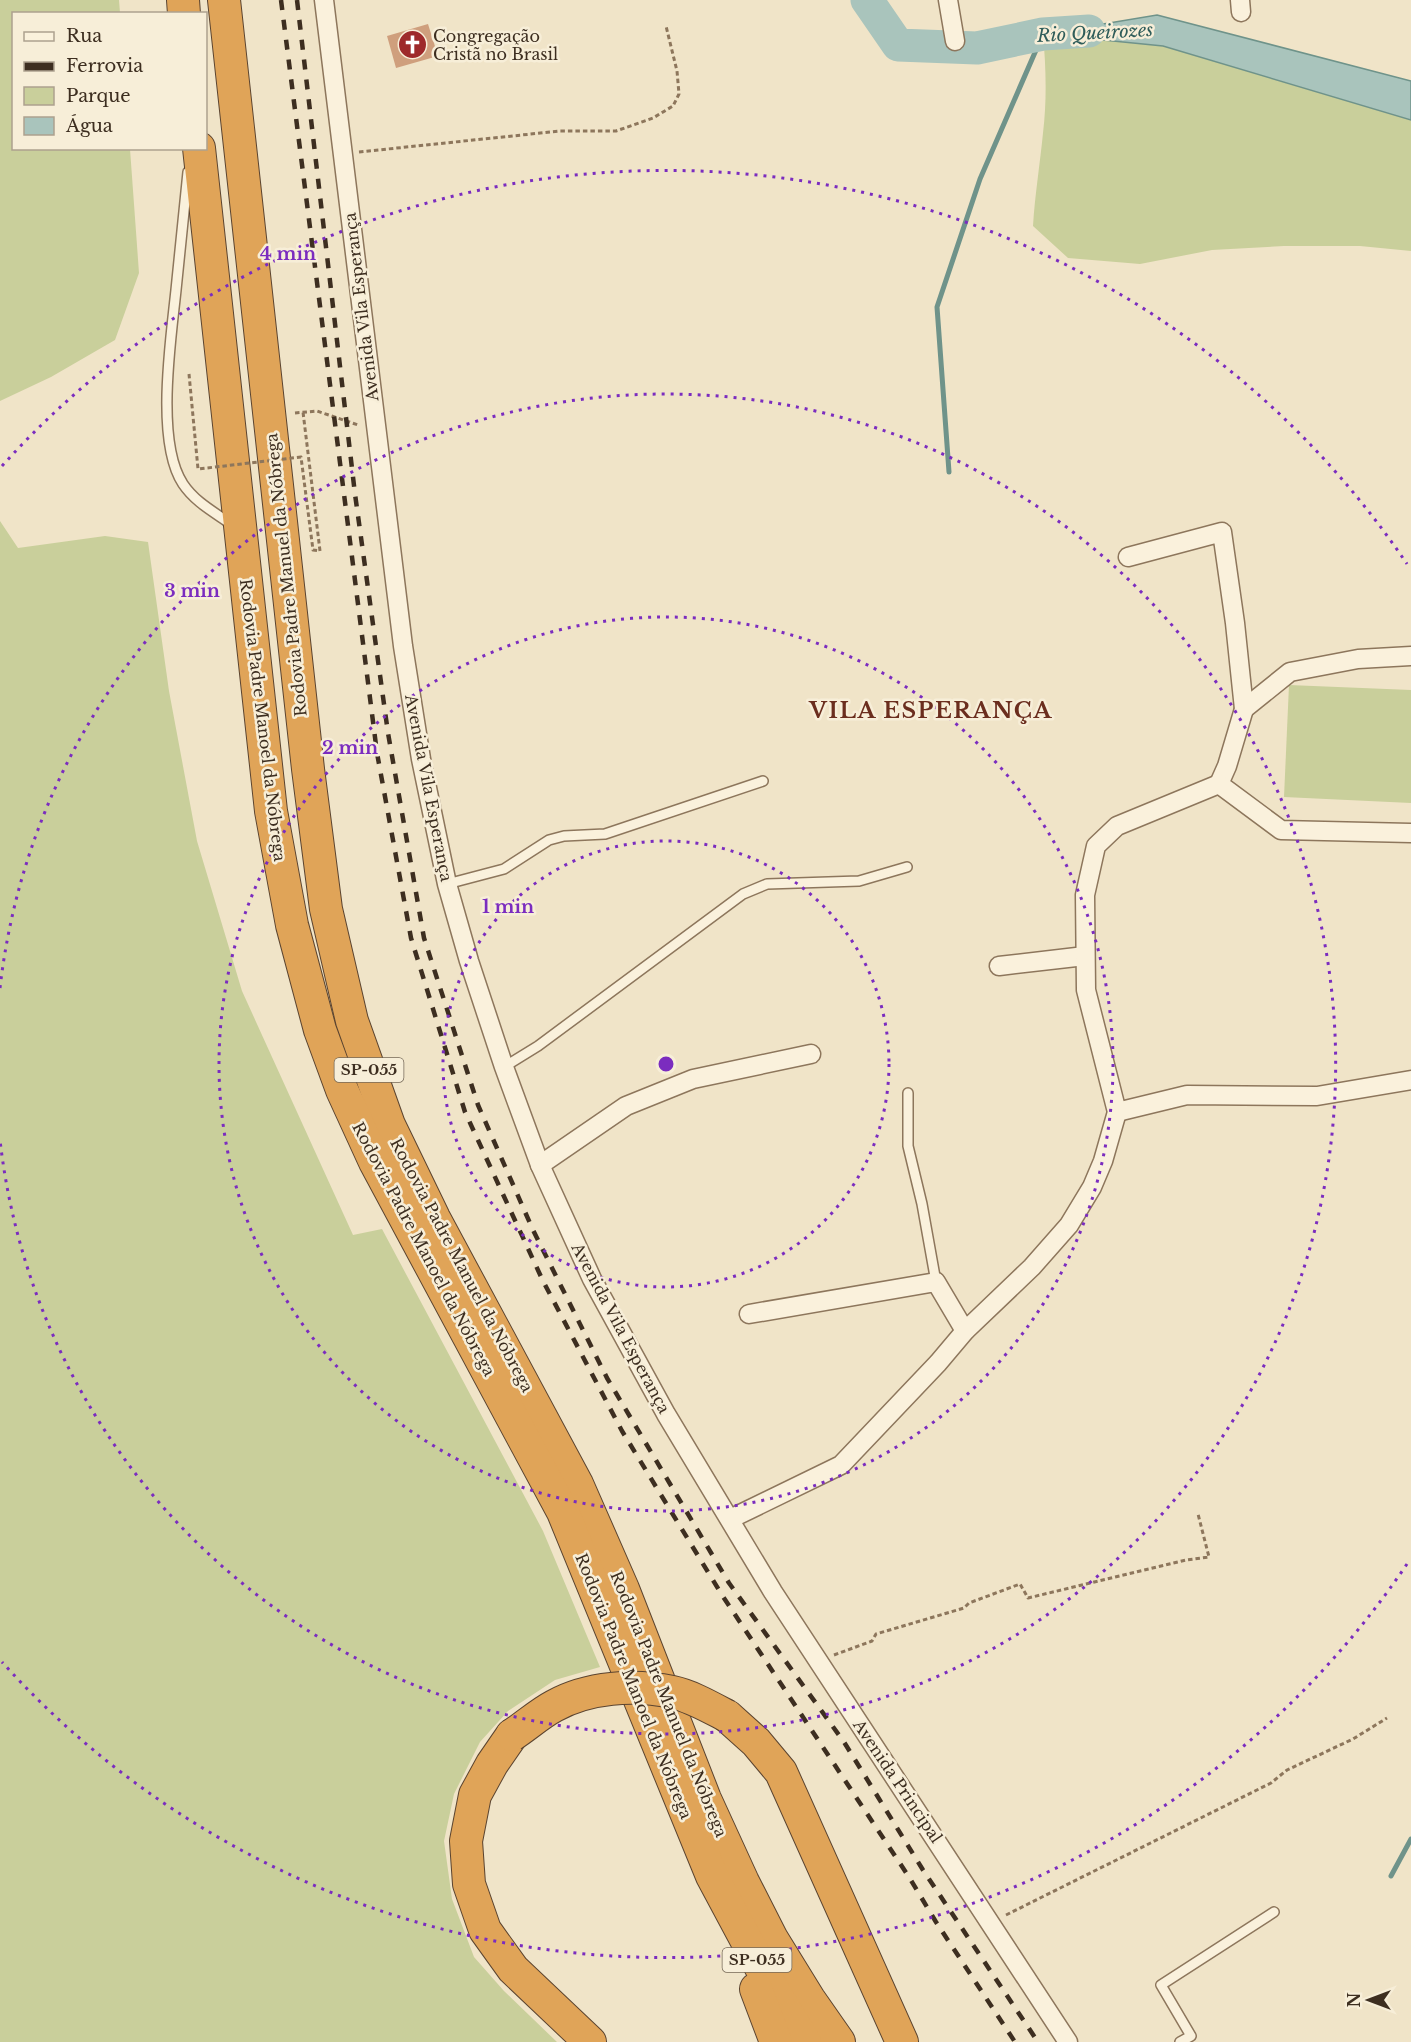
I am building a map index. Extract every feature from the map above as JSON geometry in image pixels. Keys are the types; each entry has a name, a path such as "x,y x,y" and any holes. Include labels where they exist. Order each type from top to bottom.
{"highway":[{"name":"Rodovia Padre Manuel da Nóbrega","path":"224,0 308,769 326,909 352,1021 389,1125 429,1208 577,1484 623,1589 705,1799 743,1882 772,1939 839,2042"},
{"name":"Rodovia Padre Manoel da Nóbrega","path":"199,150 271,811 292,926 320,1030 342,1090 375,1162 563,1512 712,1876 773,1990 805,2042"},
{"path":"590,2042 513,1969 485,1930 469,1884 466,1841 475,1795 492,1764 512,1735 555,1706 588,1693 626,1688 674,1692 727,1716 756,1742 781,1772 902,2042"},
{"path":"712,1876 776,2042"}],"street":[{"name":"Avenida Vila Esperança","path":"324,0 405,657 421,759 447,885 469,961 540,1165 592,1279 666,1414 730,1519"},
{"path":"948,0 955,41"},
{"path":"730,1519 841,1465 938,1363 965,1331 1032,1267 1069,1225 1092,1187 1103,1161 1117,1112 1086,990 1085,895 1096,846 1117,826 1219,784 1227,766 1244,709 1222,532 1128,557"},
{"path":"1244,709 1290,672 1358,659 1411,656"},
{"path":"1219,784 1281,830 1411,833"},
{"path":"999,966 1085,956"},
{"path":"540,1165 626,1106 693,1079 811,1054"},
{"path":"1117,1112 1187,1095 1317,1096 1411,1080"},
{"path":"749,1314 936,1282 965,1331"},
{"name":"Avenida Principal","path":"730,1519 773,1592 1068,2042"}],"lane":[{"path":"190,150 167,411 171,452 182,483 199,502 240,530"},
{"path":"447,885 504,869 549,840 564,836 605,834 762,781"},
{"path":"504,1066 538,1046 743,894 767,884 859,881 907,867"},
{"path":"908,1093 908,1146 922,1204 936,1282"},
{"path":"1180,2042 1191,2036 1161,1985 1274,1912"}],"path":[{"path":"343,153 551,131 616,131 653,118 673,106 679,94 677,71 666,26"},
{"path":"189,374 198,469 301,457 313,550 320,551 303,412"},
{"path":"269,417 317,411 377,432"},
{"path":"818,1660 872,1641 876,1634 964,1608 969,1603 1020,1584 1028,1599 1186,1560 1209,1557 1198,1514"},
{"path":"991,1923 1261,1788 1287,1770 1353,1739 1387,1718"}],"green space":[{"path":"0,0 119,0 120,12 12,12 12,150 130,150 139,273 115,340 51,377 0,401"},
{"path":"1043,34 1163,46 1411,120 1411,251 1360,246 1284,246 1212,250 1140,264 1068,258 1033,226 1045,108"},
{"path":"0,521 18,548 105,536 148,542 169,691 197,841 242,991 353,1235 382,1229 543,1531 600,1667 555,1680 508,1711 480,1742 454,1794 444,1841 452,1899 474,1957 504,1991 557,2042 0,2042"},
{"path":"1289,685 1411,690 1411,803 1284,797"}],"water":[{"path":"1157,15 1411,81 1411,120 1163,46 1043,34"}],"building":[{"name":"Congregação Cristã no Brasil","path":"428,24 438,56 396,68 387,36"}],"waterway":[{"name":"Rio Queirozes","path":"867,0 898,45 977,48 1043,34 1089,31"},
{"path":"949,472 937,307 980,179 1043,34"},
{"path":"1391,1876 1411,1839"}],"railway":[{"path":"281,0 377,753 411,938 465,1112 543,1281 622,1431 722,1595 909,1877 1015,2042"},
{"path":"297,0 355,494 388,733 424,938 478,1105 533,1230 607,1378 729,1583 844,1742 923,1870 1038,2042"}],"place":[{"name":"Congregação Cristã no Brasil","path":"412,45"}],"district":[{"name":"VILA ESPERANÇA","path":"931,710"}]}
